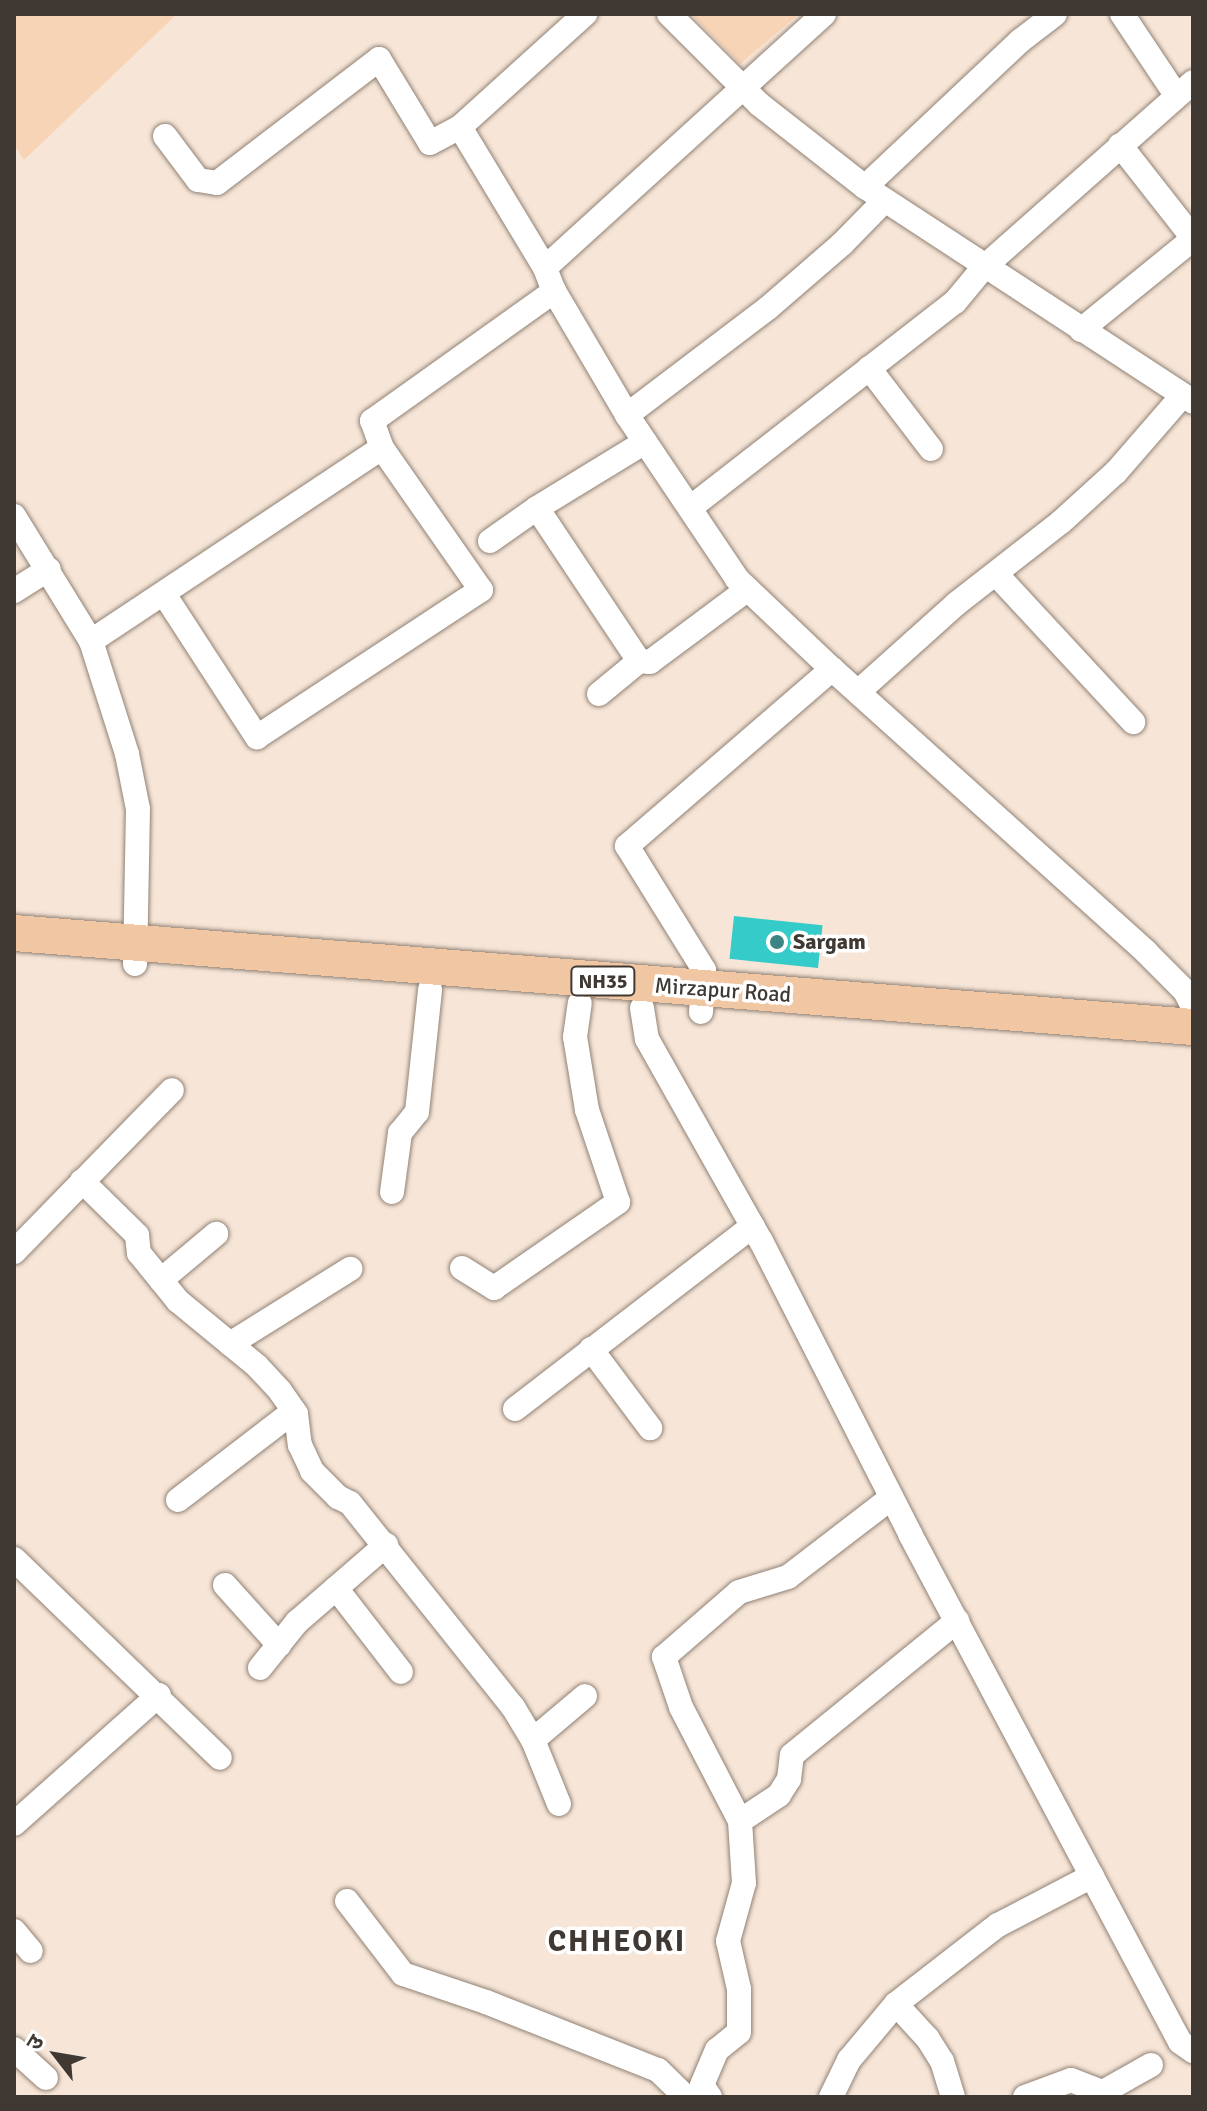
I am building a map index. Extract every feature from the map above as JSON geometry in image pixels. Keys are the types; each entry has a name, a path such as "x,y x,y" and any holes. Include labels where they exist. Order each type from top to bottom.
{"highway":[{"name":"Mirzapur Road","path":"14,933 136,953 430,990 642,1008 703,1000 1193,1027"},
{"name":"Mirzapur Road","path":"14,956 136,953 703,1000 1193,1047"}],"street":[{"path":"165,136 198,180 217,183 379,59 430,143 460,127 585,14"},
{"path":"669,14 791,131 874,194 1188,399 1116,472 956,604 858,692"},
{"path":"545,268 824,14"},
{"path":"627,415 768,308 842,244 874,194 1020,41 1055,14"},
{"path":"690,508 955,302 984,267 1185,89 1122,14"},
{"path":"460,127 545,268 554,291 627,415 748,589 832,669 1146,952 1185,991 1193,1007"},
{"path":"1081,330 1193,238 1120,145"},
{"path":"164,594 257,737 481,590 382,448 372,421 554,291"},
{"path":"869,368 931,449"},
{"path":"490,541 537,508 645,442"},
{"path":"91,641 382,448"},
{"path":"537,508 639,661"},
{"path":"14,516 91,641 115,708 138,809 136,953"},
{"path":"14,591 49,569"},
{"path":"996,574 1133,722"},
{"path":"599,694 639,661 650,662 748,589"},
{"path":"703,1000 704,970 627,846 832,669"},
{"path":"392,1192 400,1133 417,1112 430,990"},
{"path":"462,1268 494,1288 618,1202 587,1110 575,1037 580,1003"},
{"path":"642,1008 647,1039 753,1226 891,1498 1180,2042 1193,2051"},
{"path":"14,1252 172,1090"},
{"path":"82,1181 137,1235 139,1253 178,1301 257,1366 294,1411 300,1445 312,1471 338,1497 350,1503 386,1545 513,1707 533,1740 559,1804"},
{"path":"515,1409 753,1226"},
{"path":"161,1280 216,1234"},
{"path":"230,1344 350,1269"},
{"path":"591,1349 650,1428"},
{"path":"178,1500 294,1411"},
{"path":"696,2094 717,2050 739,2032 739,1989 728,1941 744,1883 740,1821 681,1707 664,1657 739,1592 788,1577 891,1498"},
{"path":"260,1668 297,1622 386,1545"},
{"path":"14,1561 159,1695 220,1758"},
{"path":"225,1585 279,1645"},
{"path":"336,1588 401,1672"},
{"path":"740,1821 779,1795 789,1779 792,1755 957,1621"},
{"path":"14,1824 159,1695"},
{"path":"533,1740 585,1696"},
{"path":"831,2097 849,2060 896,2004 998,1925 1092,1876"},
{"path":"347,1901 403,1974 486,2002 658,2070 696,2094 733,2097"},
{"path":"14,1931 31,1951"},
{"path":"896,2004 928,2039 942,2061 953,2097"},
{"path":"14,2049 46,2078"},
{"path":"1025,2097 1071,2080 1103,2092 1151,2065"}],"shaded area":[{"path":"14,14 177,14 24,160 14,145"},
{"path":"691,14 799,14 740,64"}],"building":[{"name":"Sargam","path":"734,916 823,925 818,968 730,959"}],"place":[{"name":"Sargam","path":"777,942"}],"district":[{"name":"CHHEOKI","path":"617,1942"}]}
